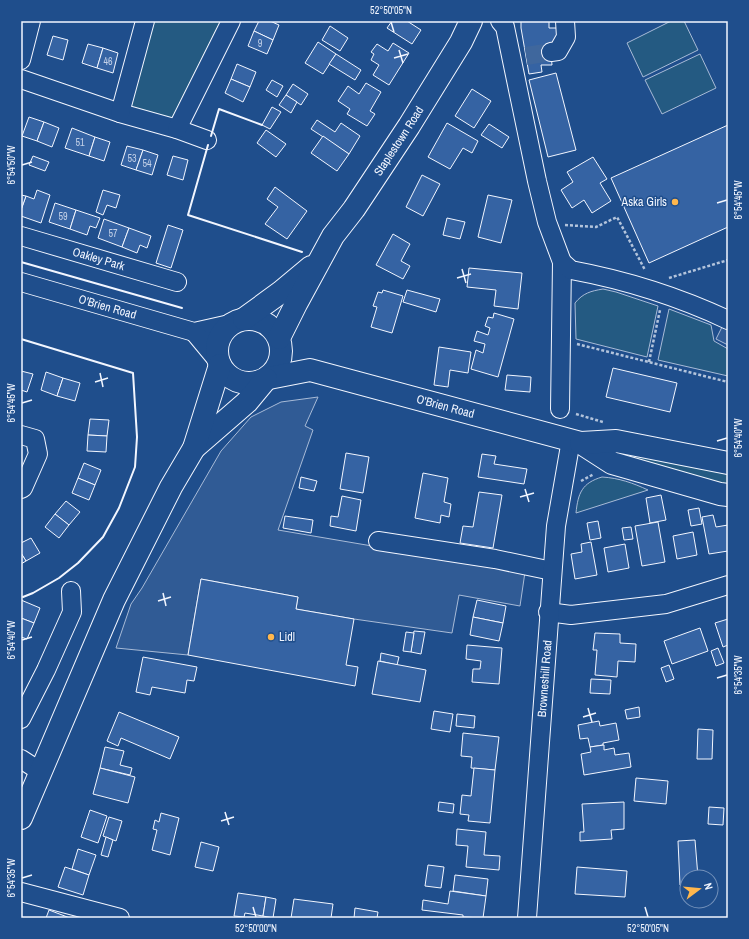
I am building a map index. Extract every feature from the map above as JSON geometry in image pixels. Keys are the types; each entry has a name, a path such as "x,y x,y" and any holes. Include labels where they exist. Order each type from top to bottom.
{"main road":[{"name":"Staplestown Road","path":"280,340 333,236 354,209 409,126 461,42 471,21"},
{"name":"Staplestown Road","path":"239,321 281,292 321,258"},
{"path":"194,448 247,402 276,370 280,362 282,351 280,340 274,330 266,323 255,319 239,321 225,330 219,340 217,350 219,363 223,371 231,378 241,383 251,384 268,378"},
{"name":"O'Brien Road","path":"280,340 310,370"},
{"path":"21,818 114,600 171,487 194,448 219,363"},
{"name":"O'Brien Road","path":"268,378 310,370 576,442 612,463 728,495"},
{"name":"O'Brien Road","path":"576,442 616,441 728,463"}],"street":[{"path":"21,60 31,21"},
{"path":"120,113 145,21"},
{"path":"177,129 231,21"},
{"path":"500,21 505,27 519,57 537,182 547,222 562,262 560,409"},
{"path":"551,52 558,51 566,38 565,21"},
{"path":"21,78 120,113 177,129 206,140"},
{"name":"Oakley Park","path":"21,236 177,282"},
{"path":"562,262 571,270 664,294 707,310 728,320"},
{"name":"O'Brien Road","path":"21,282 194,332 239,321"},
{"path":"194,332 219,363"},
{"path":"21,435 35,439 38,454 23,488 21,489"},
{"name":"Browneshill Road","path":"527,918 548,612 556,526 576,442"},
{"path":"378,541 495,559 552,571"},
{"path":"548,612 571,615 666,604 728,585"},
{"path":"21,719 46,670 72,612 71,591"},
{"path":"21,759 41,772"},
{"path":"21,892 120,918"}],"path":[{"path":"547,222 572,226 596,227 618,217 646,272"},
{"path":"667,278 728,260"},
{"path":"649,362 662,304"},
{"path":"573,342 728,382"}],"shaded area":[{"path":"153,21 221,21 172,119 129,106"},
{"path":"671,21 684,21 698,50 643,77 627,43"},
{"path":"700,54 716,88 662,114 645,80"},
{"path":"603,289 658,306 647,357 576,339 575,303 588,293"},
{"path":"669,309 711,325 714,341 728,349 728,376 658,360"},
{"path":"722,327 728,330 728,345 716,339"},
{"path":"318,397 305,426 313,430 278,530 525,572 520,606 459,595 452,633 296,609 298,597 201,579 188,655 116,648 131,604 142,588 221,451 251,417 281,402"},
{"path":"625,448 728,469 728,488 621,461"},
{"path":"602,477 626,481 648,490 576,513 578,500 582,490 590,482"}],"building":[{"path":"259,21 270,21 279,25 273,40 254,31"},
{"path":"392,21 407,21 421,30 412,44 387,28"},
{"path":"521,21 549,21 549,28 559,28 560,42 550,43 552,65 541,65 542,72 529,74"},
{"path":"330,26 348,38 340,51 322,40"},
{"path":"254,31 273,40 267,54 248,46"},
{"path":"53,36 68,40 63,60 47,55"},
{"path":"318,42 336,54 323,74 305,63"},
{"path":"393,43 409,53 389,85 373,75 379,65 371,60 374,54 371,52 377,44 388,51"},
{"path":"88,44 103,48 97,68 82,63"},
{"path":"103,48 118,53 113,73 97,68"},
{"path":"336,54 361,70 355,80 329,64"},
{"path":"237,64 256,72 250,87 231,79"},
{"path":"556,73 576,150 548,157 529,80"},
{"path":"231,79 250,87 243,102 225,93"},
{"path":"272,80 283,86 277,97 266,90"},
{"path":"366,83 381,92 370,111 375,114 367,126 347,114 350,109 338,101 348,86 359,94"},
{"path":"293,84 308,94 301,105 286,95"},
{"path":"472,89 491,101 474,128 455,116"},
{"path":"286,95 297,102 291,113 279,105"},
{"path":"272,107 281,112 270,129 262,125"},
{"path":"29,117 44,122 37,141 22,136"},
{"path":"317,120 335,132 341,123 360,136 349,154 311,129"},
{"path":"44,122 59,128 52,147 37,141"},
{"path":"447,123 478,141 472,153 463,148 450,169 428,157"},
{"path":"489,124 509,137 502,148 481,135"},
{"name":"Aska Girls","path":"728,125 728,227 649,263 611,178"},
{"path":"72,128 95,137 89,156 65,148"},
{"path":"266,130 286,144 276,157 257,143"},
{"path":"323,136 349,154 337,171 311,153"},
{"path":"95,137 110,142 104,161 89,156"},
{"path":"127,146 143,150 136,170 121,165"},
{"path":"143,150 158,155 152,175 136,170"},
{"path":"33,156 49,162 45,171 29,165"},
{"path":"173,156 188,160 183,180 167,175"},
{"path":"593,157 607,179 600,183 611,201 592,213 584,200 572,208 561,190 573,182 567,172"},
{"path":"422,175 440,184 423,216 406,207"},
{"path":"275,187 307,211 287,239 265,224 278,207 267,199"},
{"path":"37,190 50,195 41,223 21,216 21,210 26,196 34,199"},
{"path":"103,190 120,195 116,208 107,205 103,215 96,212"},
{"path":"21,195 26,196 21,210"},
{"path":"488,195 512,200 501,243 478,237"},
{"path":"55,203 76,210 70,229 49,222"},
{"path":"76,210 100,218 96,228 90,226 87,235 70,229"},
{"path":"447,218 465,222 460,239 443,235"},
{"path":"104,219 129,228 122,247 98,238"},
{"path":"168,225 183,230 171,268 156,263"},
{"path":"129,228 151,236 147,248 140,245 137,253 122,247"},
{"path":"393,234 410,244 401,261 410,266 403,279 376,265"},
{"path":"469,268 522,273 518,309 494,306 496,290 467,287"},
{"path":"383,290 403,296 392,333 371,327 377,307 373,306 378,292 382,293"},
{"path":"407,290 440,299 436,312 403,302"},
{"path":"494,313 514,319 498,377 471,369 476,350 483,353 485,344 474,341 477,331 488,335 490,328 485,326 488,317 493,318"},
{"path":"439,347 471,352 468,373 450,370 448,387 434,385"},
{"path":"613,368 677,383 670,412 606,397"},
{"path":"21,371 33,374 27,392 21,390"},
{"path":"46,372 63,378 57,396 41,390"},
{"path":"507,375 531,377 530,392 505,390"},
{"path":"63,378 80,383 75,401 57,396"},
{"path":"90,419 109,420 107,436 88,435"},
{"path":"88,435 107,436 106,452 87,451"},
{"path":"346,453 369,457 363,493 340,489"},
{"path":"482,454 496,456 494,464 527,469 524,484 478,477"},
{"path":"84,463 101,470 95,485 78,478"},
{"path":"423,473 448,478 444,502 451,504 449,517 441,515 440,523 415,518"},
{"path":"301,477 317,481 314,491 299,488"},
{"path":"78,478 95,485 89,500 72,493"},
{"path":"479,492 502,495 493,548 460,543 463,526 473,527"},
{"path":"661,495 666,520 650,523 646,498"},
{"path":"342,496 361,500 356,531 330,526 331,516 338,517"},
{"path":"66,501 80,512 69,525 55,514"},
{"path":"699,508 702,524 691,526 688,510"},
{"path":"55,514 69,525 59,538 45,527"},
{"path":"713,515 716,527 728,525 728,551 709,554 702,517"},
{"path":"285,516 313,520 311,533 283,528"},
{"path":"598,521 601,538 590,540 587,523"},
{"path":"658,522 665,562 642,566 635,526"},
{"path":"631,527 633,539 624,540 622,528"},
{"path":"693,532 697,555 677,559 673,536"},
{"path":"31,538 40,553 26,561 21,553 21,543"},
{"path":"591,542 597,575 575,579 571,554 582,552 581,544"},
{"path":"625,544 629,568 608,572 604,548"},
{"path":"21,553 26,561 21,564"},
{"name":"Lidl","path":"201,579 298,597 296,609 354,619 346,665 358,667 355,686 188,655"},
{"path":"21,600 40,608 34,623 21,618"},
{"path":"477,600 506,606 503,623 473,617"},
{"path":"473,617 503,623 499,641 470,635"},
{"path":"21,618 34,623 27,639 21,637"},
{"path":"728,619 728,645 723,647 715,623"},
{"path":"700,628 708,651 672,664 664,641"},
{"path":"414,631 425,632 421,654 411,652"},
{"path":"406,632 414,633 411,652 403,651"},
{"path":"595,633 620,634 620,643 636,644 635,662 618,661 617,677 595,675 597,650 593,650"},
{"path":"467,645 502,648 499,684 472,682 473,669 480,669 481,661 466,659"},
{"path":"718,648 724,663 716,666 711,651"},
{"path":"381,653 399,657 397,665 380,661"},
{"path":"143,657 197,667 194,681 187,680 185,693 152,687 150,695 136,692"},
{"path":"378,661 426,670 420,702 372,694"},
{"path":"669,665 674,679 666,682 661,668"},
{"path":"591,679 611,680 610,694 590,693"},
{"path":"639,707 640,717 627,719 625,710"},
{"path":"434,711 453,714 450,732 431,729"},
{"path":"119,712 179,737 170,759 121,738 118,746 107,741"},
{"path":"457,714 475,716 474,728 456,726"},
{"path":"599,721 600,726 616,723 619,740 590,747 588,738 580,739 578,725"},
{"path":"698,729 713,730 712,759 697,759"},
{"path":"463,733 499,737 495,770 471,768 472,757 461,756"},
{"path":"604,745 604,750 614,748 615,755 629,753 631,767 584,775 581,754 591,752 590,747"},
{"path":"105,747 124,751 120,765 132,768 130,775 100,768"},
{"path":"100,768 135,777 128,803 93,794"},
{"path":"474,768 495,770 490,823 468,821 469,815 460,814 462,795 471,796"},
{"path":"636,778 668,781 666,804 634,801"},
{"path":"439,802 454,804 453,813 438,811"},
{"path":"624,802 624,829 611,830 612,839 580,841 580,832 584,832 582,804"},
{"path":"709,807 724,808 723,825 708,824"},
{"path":"90,810 107,816 98,843 81,837"},
{"path":"161,813 179,818 170,855 152,850 157,830 153,829 155,820 159,822"},
{"path":"109,817 122,821 116,841 103,836"},
{"path":"457,829 486,832 484,855 500,856 499,870 466,867 468,846 456,845"},
{"path":"106,837 113,840 108,857 101,855"},
{"path":"695,840 697,869 679,869 678,841"},
{"path":"201,842 219,847 213,871 195,867"},
{"path":"78,849 96,855 89,875 72,869"},
{"path":"428,865 444,867 441,888 425,886"},
{"path":"65,867 89,875 83,895 58,887"},
{"path":"577,867 627,871 625,897 575,894"},
{"path":"455,875 488,879 486,896 453,891"},
{"path":"450,891 486,896 483,918 463,917 463,915 422,910 423,900 448,904"},
{"path":"238,893 266,897 263,916 245,913 244,917 234,916"},
{"path":"266,897 276,899 273,918 263,916"},
{"path":"294,899 333,904 331,918 291,918"},
{"path":"355,908 378,912 377,918 354,918"},
{"path":"49,910 70,918 46,918"}],"tunnel":[{"path":"526,56 551,52"}],"wall":[{"path":"211,136 219,109 262,125"},
{"path":"208,145 188,215 302,252"},
{"path":"21,262 182,308"},
{"path":"21,339 133,373 137,437 135,467 119,508 103,537 78,563 59,578 23,597"}],"place":[{"name":"Aska Girls","path":"675,202"},
{"name":"Lidl","path":"271,637"}]}
